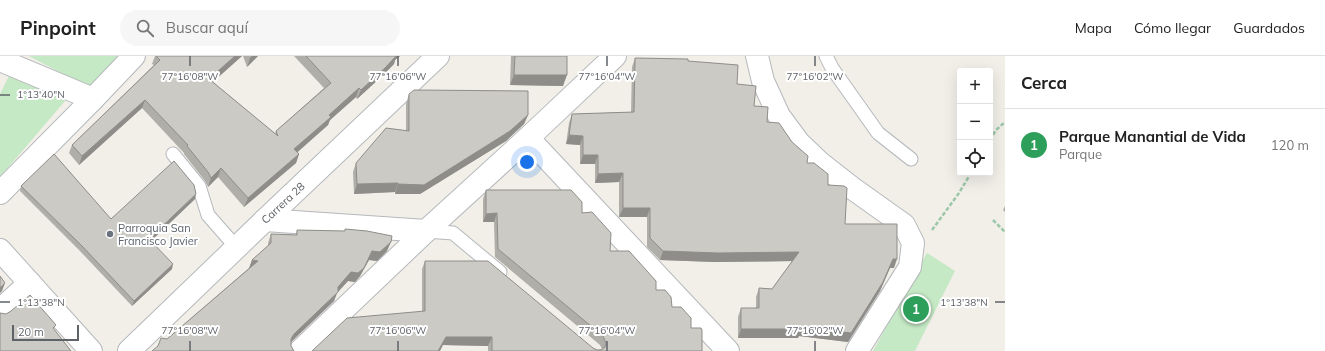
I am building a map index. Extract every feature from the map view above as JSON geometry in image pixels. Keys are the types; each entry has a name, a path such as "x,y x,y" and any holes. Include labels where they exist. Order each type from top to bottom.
{"street":[{"path":"0,193 134,56"},
{"name":"Carrera 28","path":"129,351 236,247 438,56"},
{"path":"300,351 426,231 615,56"},
{"path":"757,56 763,81 779,116 799,143 820,163 852,188 904,225 913,242 910,267 857,351"},
{"path":"0,60 93,99"},
{"path":"528,138 728,351"},
{"path":"265,220 426,231"},
{"path":"0,250 91,351"},
{"path":"0,310 30,283"}],"lane":[{"path":"826,56 832,68 878,133 911,159"},
{"path":"173,154 199,186 208,215 236,247"},
{"path":"426,231 453,233 507,277"}],"path":[{"path":"993,135 1005,122"},
{"path":"913,242 931,232 969,176"},
{"path":"993,220 1005,232"}],"green space":[{"path":"29,56 123,56 91,89"},
{"path":"12,70 71,94 0,177 0,94"},
{"path":"927,253 955,271 915,351 873,351"}],"building":[{"path":"156,56 235,56 209,79 278,136 276,131 331,83 306,56 396,56 361,90 359,88 329,115 331,117 294,149 299,154 248,198 221,168 211,178 187,146 188,145 145,100 82,156 72,145 160,60"},
{"path":"515,56 567,56 567,75 514,75"},
{"path":"635,58 688,59 688,61 738,65 737,84 756,86 754,106 768,107 767,122 779,123 792,142 808,156 807,163 814,163 828,174 828,185 844,186 847,188 845,224 897,224 897,259 893,259 883,282 851,333 802,327 802,329 741,329 741,308 759,308 759,288 772,289 799,252 718,253 663,251 650,238 650,208 623,208 623,173 598,174 598,155 583,155 583,136 569,135 572,114 634,112"},
{"path":"414,90 528,91 528,115 510,131 424,185 398,183 357,184 356,163 386,128 409,131 409,94"},
{"name":"Parroquia San Francisco Javier","path":"54,154 111,219 174,161 194,185 196,194 149,239 173,264 134,301 82,246 21,186"},
{"path":"486,190 571,190 582,202 582,213 592,212 611,233 610,251 629,251 656,281 656,290 665,290 671,297 672,307 681,307 691,318 691,328 701,328 702,351 492,351 492,337 446,337 438,351 312,351 347,318 425,311 425,261 488,261 593,348 601,350 605,347 606,343 603,336 498,249 497,213 486,214"},
{"path":"345,229 367,231 392,236 391,242 380,252 372,251 364,268 358,273 351,272 338,287 338,292 294,334 291,339 291,346 294,351 152,351 158,346 161,338 167,339 258,261 252,260 271,243 271,234 297,235 297,230 345,231"},
{"path":"0,276 5,283 0,288"},
{"path":"30,295 56,325 53,328 71,351 0,351 0,313 6,314 11,311"}],"place":[{"name":"Parroquia San Francisco Javier","path":"110,234"},
{"name":"Parque Manantial de Vida","path":"916,309"}]}
